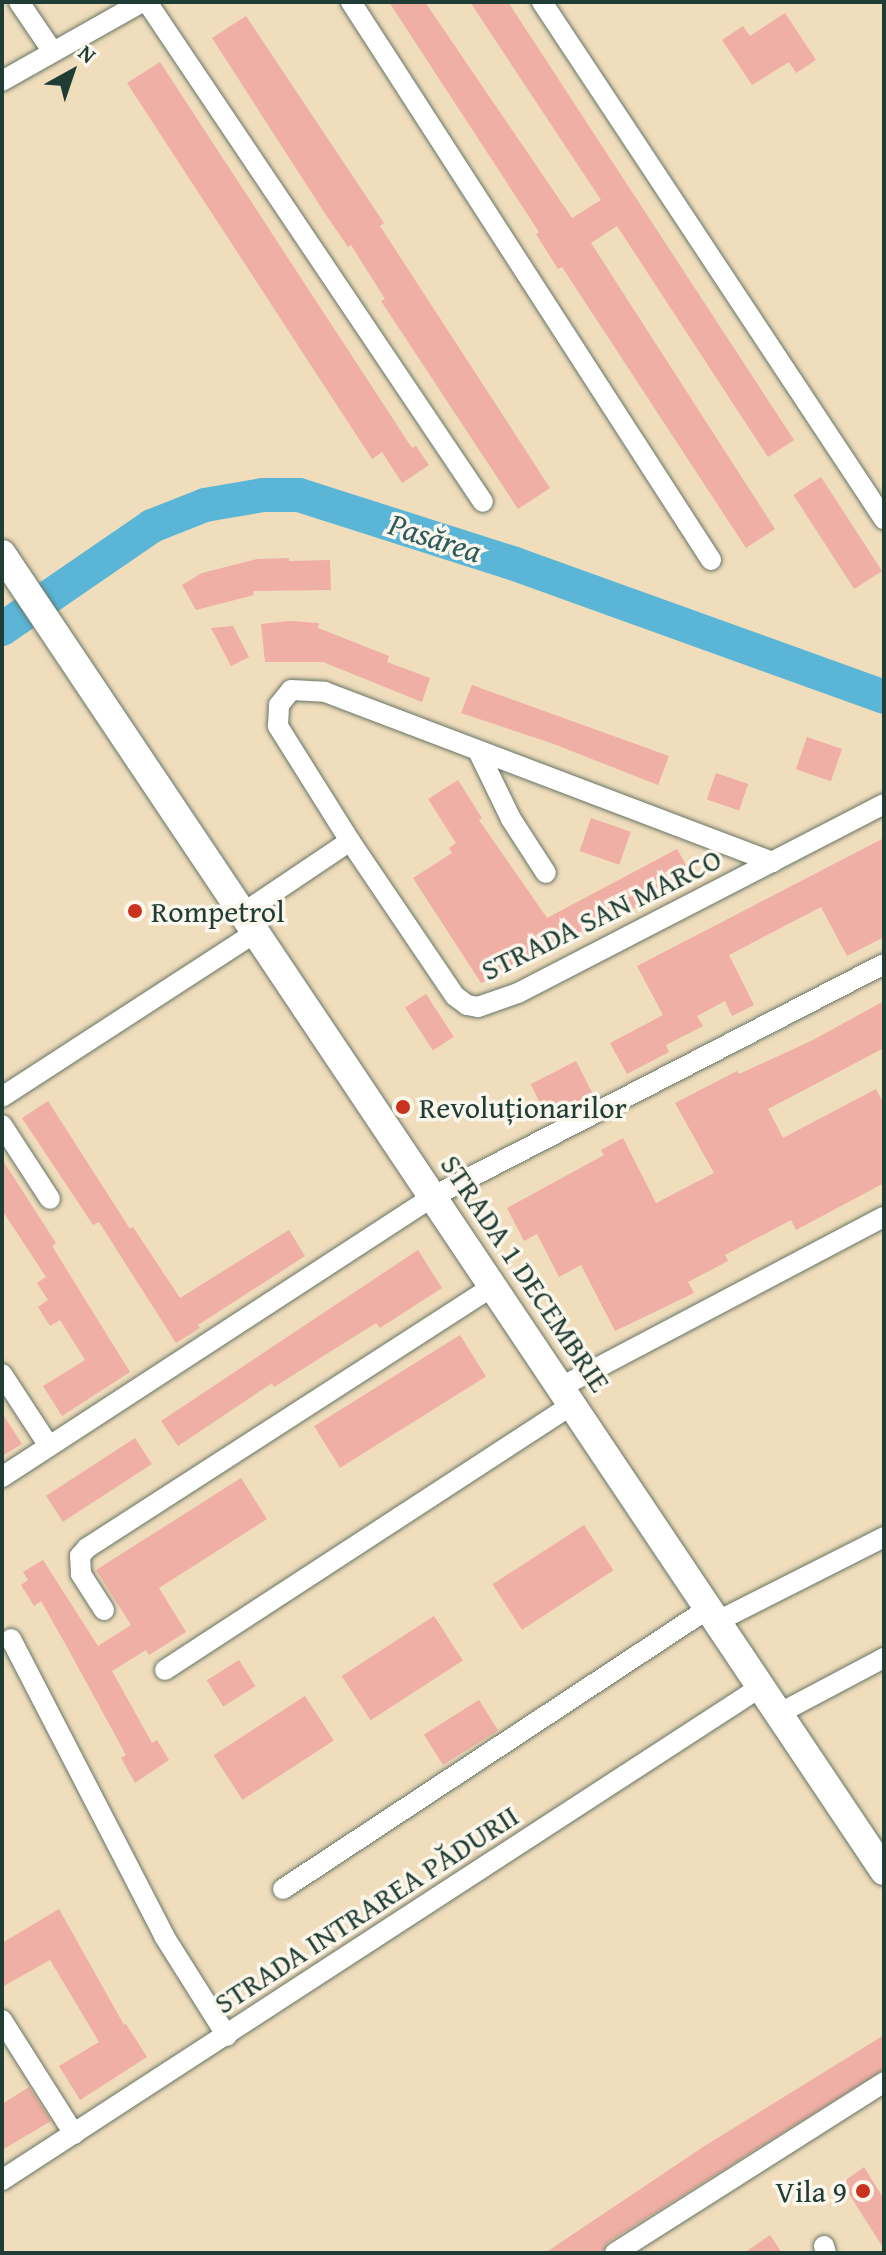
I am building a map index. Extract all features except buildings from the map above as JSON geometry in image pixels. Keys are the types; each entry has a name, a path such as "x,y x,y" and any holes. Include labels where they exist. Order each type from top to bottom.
{"main road":[{"name":"STRADA 1 DECEMBRIE","path":"2,554 884,1871"}],"street":[{"path":"19,2 53,52"},
{"path":"2,81 145,2 483,502"},
{"path":"351,2 711,560"},
{"path":"542,2 884,519"},
{"path":"2,1097 250,922 350,841 278,726 279,705 291,690 325,692 773,862"},
{"path":"479,753 511,819 546,873"},
{"name":"STRADA SAN MARCO","path":"350,841 455,996 467,1005 478,1007 518,993 884,804"},
{"path":"2,1477 434,1196 884,964"},
{"path":"2,1125 50,1199"},
{"path":"165,1670 567,1396 884,1217"},
{"path":"104,1610 81,1574 80,1556 87,1548 493,1286"},
{"path":"2,1374 49,1446"},
{"path":"283,1889 714,1614 884,1537"},
{"path":"11,1639 164,1936 227,2036"},
{"path":"780,1713 884,1658"},
{"name":"STRADA INTRAREA PĂDURII","path":"2,2180 762,1686"},
{"path":"2,2020 74,2134"},
{"path":"615,2253 884,2082"}],"waterway":[{"name":"Pasărea","path":"2,629 152,526 205,505 263,495 299,495 515,564 884,697"}],"place":[{"name":"Rompetrol","path":"135,911"},
{"name":"Revoluționarilor","path":"403,1107"},
{"name":"Vila 9","path":"863,2191"}]}
